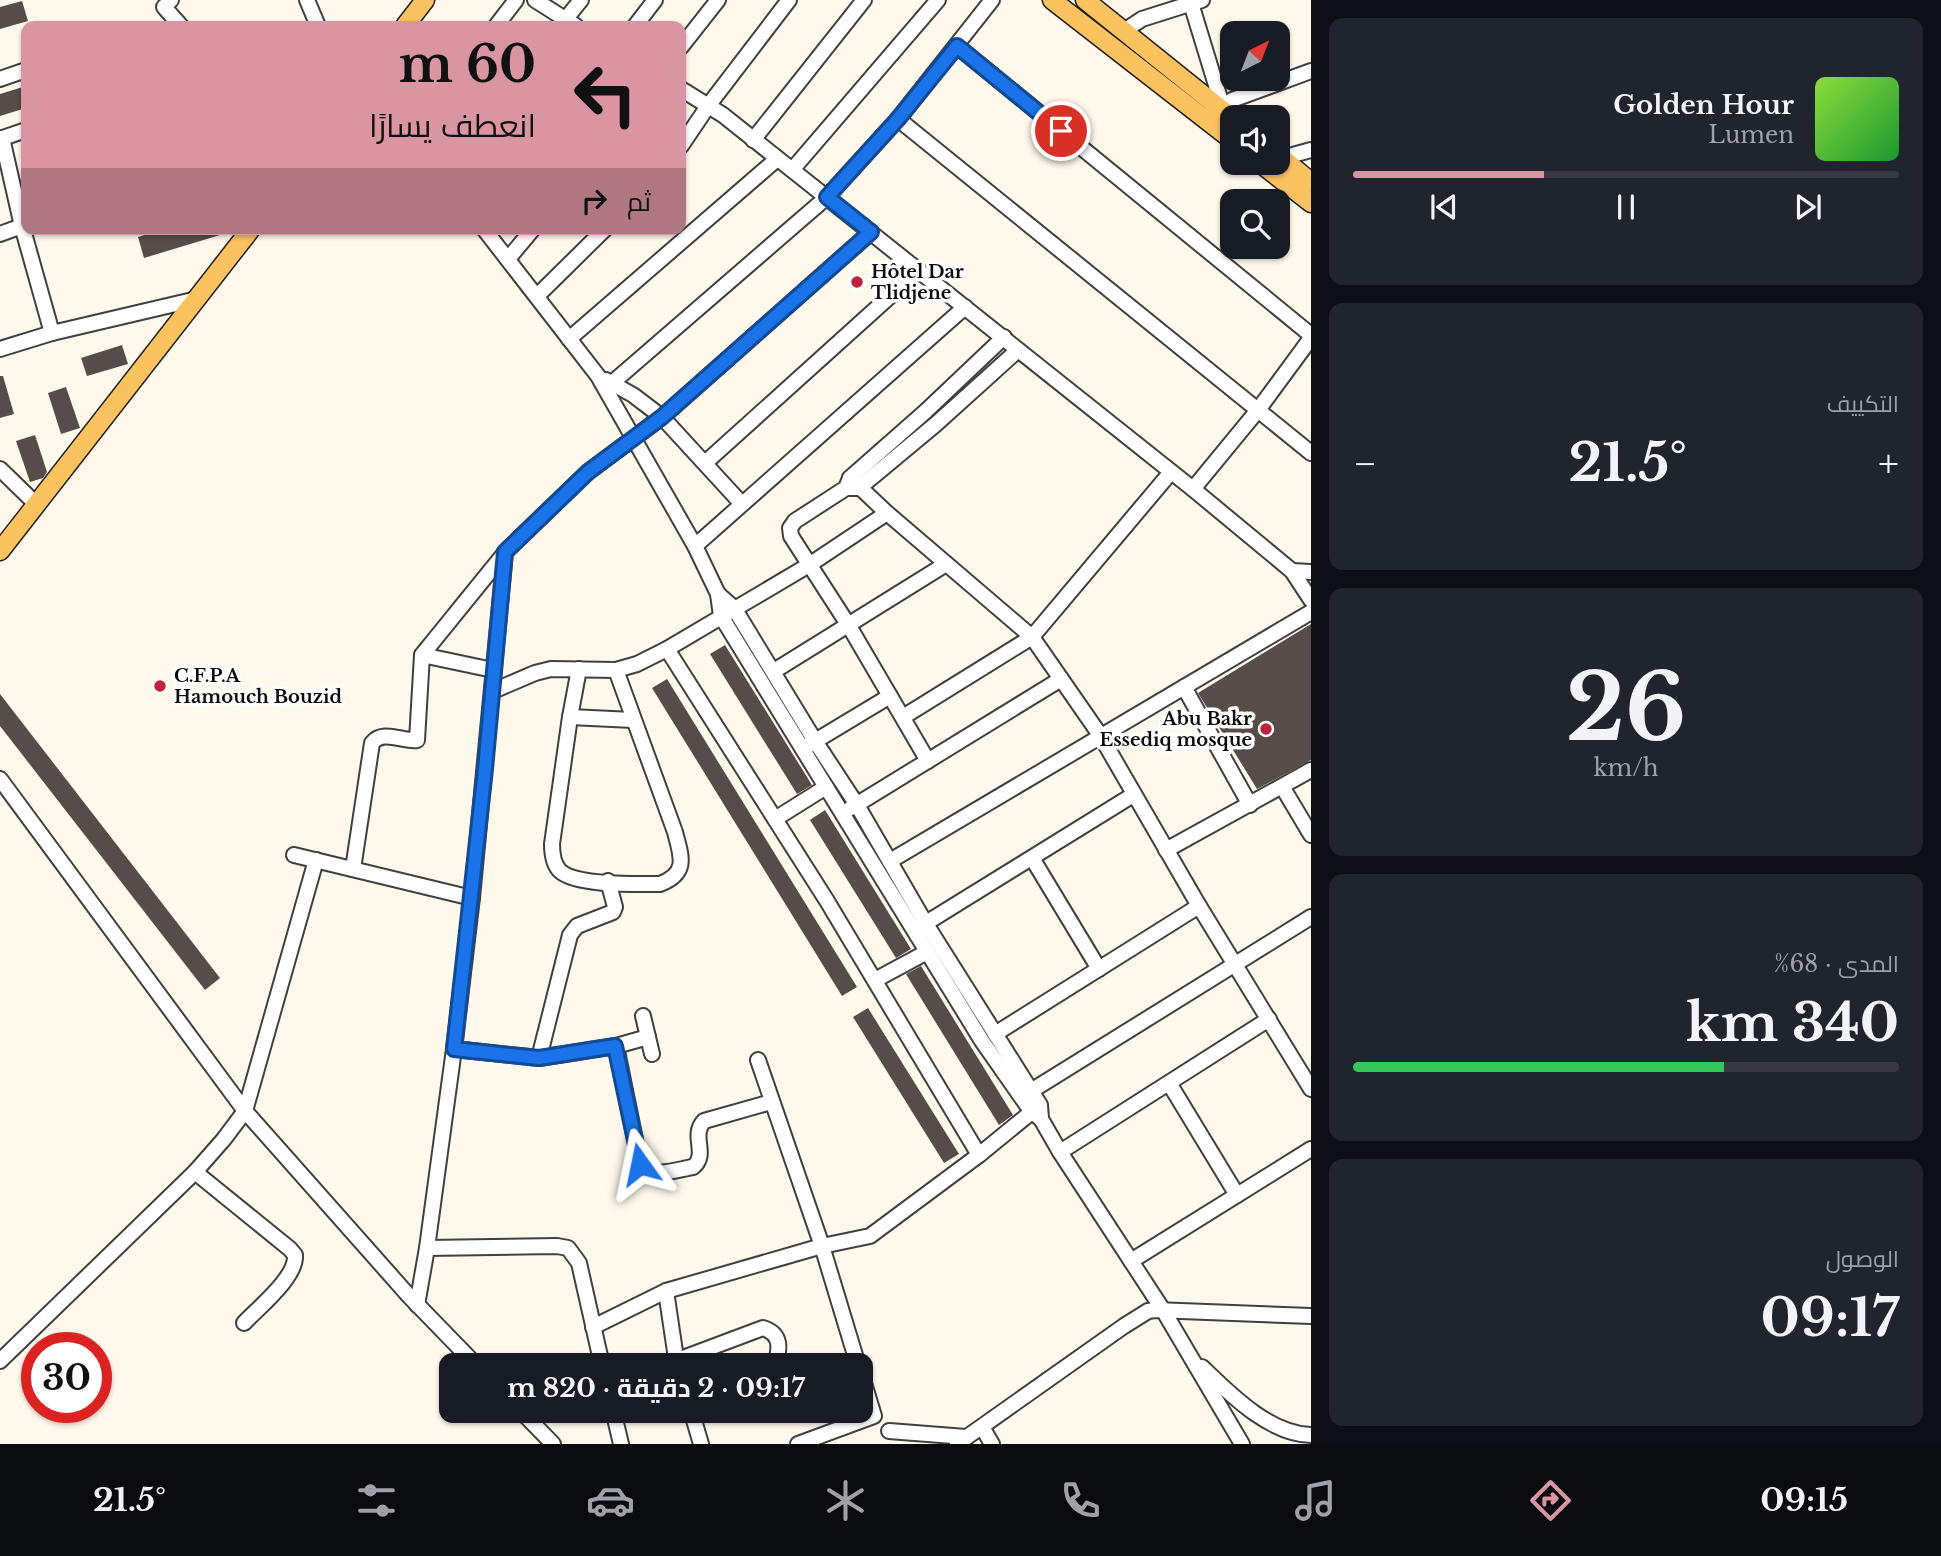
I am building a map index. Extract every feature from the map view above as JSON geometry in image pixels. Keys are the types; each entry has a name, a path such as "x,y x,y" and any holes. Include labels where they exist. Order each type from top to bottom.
{"main road":[{"path":"409,21 425,0"},
{"path":"1052,0 1220,112"},
{"path":"1085,0 1220,112"},
{"path":"1290,164 1311,182"},
{"path":"1275,175 1311,203"},
{"path":"0,551 246,235"}],"street":[{"path":"307,0 316,21"},
{"path":"500,21 516,0"},
{"path":"535,0 563,21"},
{"path":"569,21 581,0"},
{"path":"639,21 655,0"},
{"path":"686,41 718,0"},
{"path":"686,139 789,0"},
{"path":"753,140 864,0"},
{"path":"792,170 938,0"},
{"path":"612,383 827,197 898,119 992,0"},
{"path":"1124,31 1142,19 1194,1 1220,112"},
{"path":"164,2 177,21"},
{"path":"957,46 1311,337 1258,410 1193,488"},
{"path":"1233,105 1283,79 1311,71"},
{"path":"0,79 21,72"},
{"path":"686,92 723,115 1193,488 1292,571 1311,600"},
{"path":"898,119 1311,453"},
{"path":"21,132 1,139 21,222"},
{"path":"1290,154 1311,150"},
{"path":"569,339 777,159"},
{"path":"0,234 21,226"},
{"path":"353,869 372,743 384,736 417,740 422,654 505,552 588,472 662,417 871,232"},
{"path":"25,235 52,333"},
{"path":"489,235 598,376 634,436 719,594 734,608 774,671 826,787 841,813 995,1034 1031,1091 1037,1111"},
{"path":"508,259 528,235"},
{"path":"537,296 599,235"},
{"path":"705,463 919,271"},
{"path":"0,349 52,333 197,299"},
{"path":"695,546 965,307"},
{"path":"851,485 1004,337"},
{"path":"928,761 849,626 792,536 792,524 936,424 1018,350"},
{"path":"598,376 633,395 662,417 741,503"},
{"path":"0,469 36,505"},
{"path":"903,718 1032,637 1171,472"},
{"path":"851,485 1032,637 1100,735 1199,906 1307,1073 1311,1089"},
{"path":"493,691 535,673 563,668 616,670 637,664 809,565 887,513"},
{"path":"417,1305 454,1049 472,898 505,552"},
{"path":"774,671 946,564"},
{"path":"1292,571 1311,572"},
{"path":"719,594 721,616 809,745 857,805 890,861 927,952 982,1041 1037,1111 1060,1152 1163,1310 1242,1444"},
{"path":"890,861 1311,612"},
{"path":"667,649 875,981 979,1155"},
{"path":"422,654 493,670"},
{"path":"579,669 552,854 560,870 580,879 660,884 670,880 681,867 682,859 675,832 616,670"},
{"path":"841,813 1061,679"},
{"path":"1184,687 1250,805"},
{"path":"809,745 890,696"},
{"path":"570,717 634,720"},
{"path":"1166,850 1283,788 1311,770"},
{"path":"0,779 245,1111 417,1305 464,1353"},
{"path":"775,819 826,787"},
{"path":"1283,788 1311,835"},
{"path":"919,927 1133,795"},
{"path":"294,855 472,898"},
{"path":"1032,858 1099,969"},
{"path":"0,1361 195,1172 245,1111 316,860"},
{"path":"539,1058 571,932 580,925 609,914 615,906 608,881"},
{"path":"995,1034 1199,906"},
{"path":"1031,1091 1311,917"},
{"path":"875,981 927,952"},
{"path":"643,1016 652,1054"},
{"path":"1060,1152 1269,1018"},
{"path":"454,1049 539,1058 615,1046 648,1037"},
{"path":"615,1046 640,1164 649,1172 693,1167 701,1156 697,1133 704,1121 771,1102"},
{"path":"758,1060 822,1246 854,1353"},
{"path":"1168,1083 1237,1195"},
{"path":"593,1327 666,1291 822,1246 870,1236 1037,1111"},
{"path":"1131,1261 1311,1149"},
{"path":"195,1172 290,1248 295,1255 293,1268 287,1278 244,1323"},
{"path":"427,1248 568,1248 579,1263 599,1353"},
{"path":"666,1291 675,1353"},
{"path":"873,1413 892,1437 961,1441 1148,1311 1311,1317"},
{"path":"701,1353 762,1328 779,1341 779,1353"},
{"path":"1187,1353 1222,1387 1264,1418 1282,1428 1311,1435"},
{"path":"798,1444 874,1416"},
{"path":"533,1423 553,1444"},
{"path":"616,1423 621,1444"},
{"path":"695,1423 701,1444"},
{"path":"982,1427 992,1444"}],"building":[{"path":"22,1 28,21 0,29 0,7"},
{"path":"21,88 21,110 0,116 0,94"},
{"path":"145,235 220,235 144,258 138,237"},
{"path":"122,345 128,364 87,376 81,358"},
{"path":"0,376 3,376 14,414 0,418"},
{"path":"66,387 80,428 61,434 48,393"},
{"path":"35,435 47,472 43,478 30,482 16,441"},
{"name":"Abu Bakr Essediq mosque","path":"1311,624 1311,760 1257,789 1198,693"},
{"path":"725,645 812,785 797,794 710,654"},
{"path":"667,679 857,987 842,996 652,688"},
{"path":"0,694 220,978 205,990 0,726"},
{"path":"825,810 911,949 896,958 810,820"},
{"path":"921,966 1013,1115 999,1125 906,974"},
{"path":"868,1008 959,1154 944,1163 853,1017"}],"place":[{"name":"Hôtel Dar Tlidjene","path":"857,282"},
{"name":"C.F.P.A Hamouch Bouzid","path":"160,686"},
{"name":"Abu Bakr Essediq mosque","path":"1266,729"}],"route":[{"path":"640,1164 615,1046 539,1058 454,1049 472,898 505,552 588,472 662,417 871,232 827,197 898,119 957,46 1061,131"}]}
